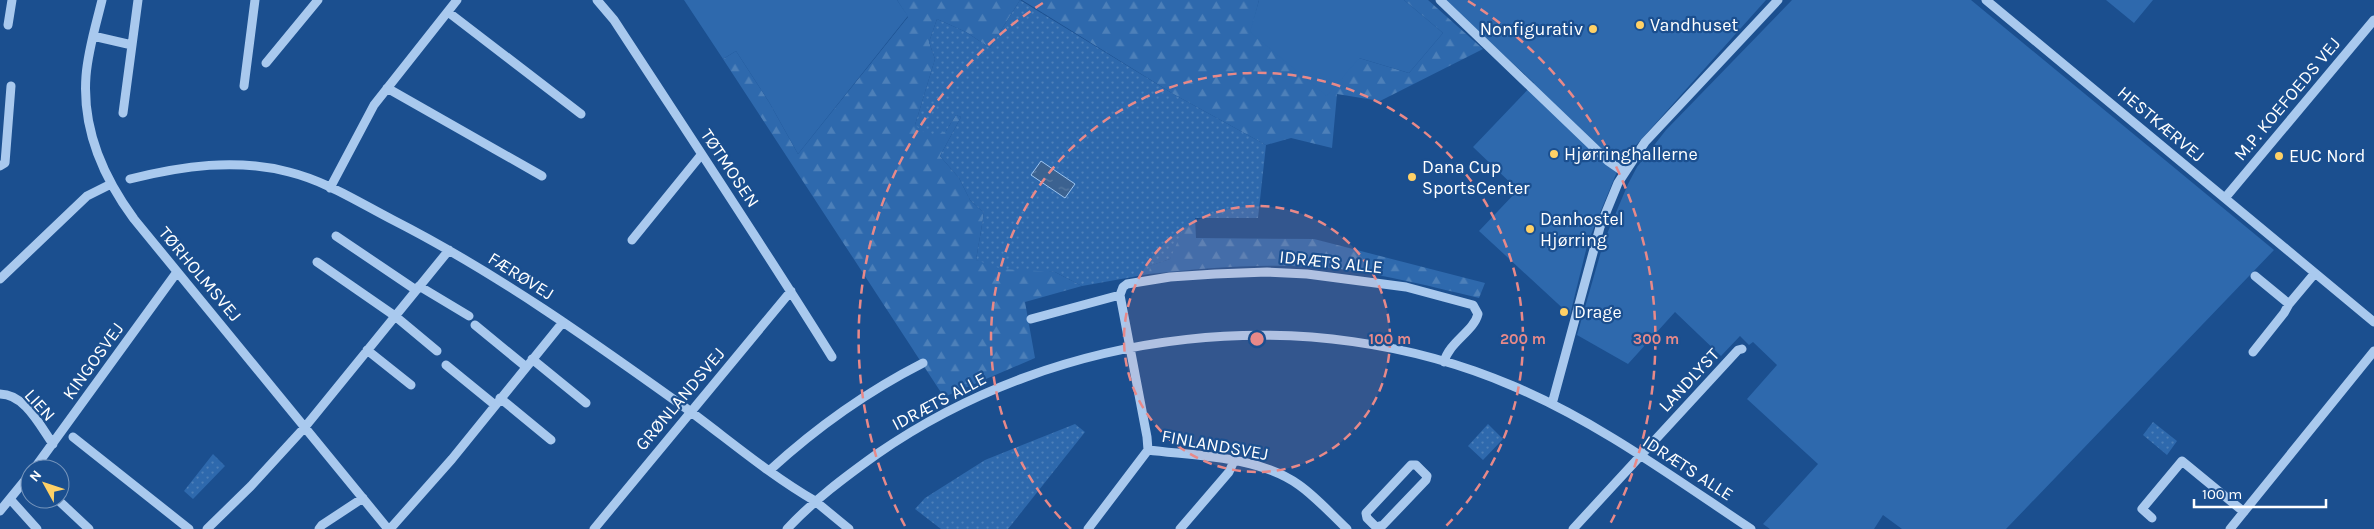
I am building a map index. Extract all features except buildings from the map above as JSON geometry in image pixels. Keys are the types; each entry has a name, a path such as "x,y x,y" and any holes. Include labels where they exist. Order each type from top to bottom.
{"street":[{"path":"8,25 12,0"},
{"name":"TØRHOLMSVEJ","path":"102,0 86,76 86,104 94,143 110,184 134,219 389,529"},
{"path":"123,114 138,0"},
{"path":"244,86 255,0"},
{"path":"266,64 318,0"},
{"path":"330,188 371,111 457,0"},
{"name":"TØTMOSEN","path":"597,0 614,20 701,156 732,199 832,356"},
{"path":"1440,0 1608,161 1624,172"},
{"path":"1552,404 1600,227 1624,172 1645,142 1671,112 1778,0"},
{"name":"HESTKÆRVEJ","path":"1986,0 2374,322"},
{"path":"448,12 581,114"},
{"name":"M.P. KOEFOEDS VEJ","path":"2225,198 2374,20"},
{"path":"93,36 132,45"},
{"path":"0,166 5,163 10,86"},
{"path":"388,88 542,176"},
{"path":"632,240 701,156"},
{"name":"FÆRØVEJ","path":"130,179 169,169 204,165 231,165 290,172 330,188 449,250 563,322 815,501 850,529"},
{"path":"0,279 87,196 110,184"},
{"path":"336,236 418,288 469,316"},
{"path":"207,529 251,486 305,426 449,250"},
{"path":"316,262 395,316 437,352"},
{"name":"KINGOSVEJ","path":"42,459 178,272"},
{"name":"IDRÆTS ALLE","path":"1031,319 1120,295 1123,287 1132,282 1170,277 1267,272 1335,277 1406,287 1466,303 1477,310 1477,318 1448,350 1444,362"},
{"path":"2253,352 2315,273"},
{"path":"2255,276 2289,304"},
{"name":"GRØNLANDSVEJ","path":"594,529 791,291"},
{"path":"1088,529 1148,450 1147,436 1120,295"},
{"path":"389,529 452,459 525,366 563,322"},
{"path":"475,325 525,366"},
{"name":"IDRÆTS ALLE","path":"787,529 815,501 899,439 945,412 992,390 1037,372 1083,358 1130,347 1180,340 1261,335 1316,338 1389,348 1444,362 1511,385 1552,404 1641,456 1751,529"},
{"path":"367,350 411,385"},
{"name":"LANDLYST","path":"1574,529 1738,350 1742,350"},
{"path":"2230,529 2374,352"},
{"path":"532,359 586,403"},
{"path":"770,470 827,421 857,399 922,363"},
{"path":"446,365 551,440"},
{"name":"LIEN","path":"0,394 16,398 31,414 53,444"},
{"path":"73,437 189,529"},
{"name":"FINLANDSVEJ","path":"1148,450 1252,464 1279,474 1299,485 1347,529"},
{"path":"1180,529 1229,472 1234,461"},
{"path":"2152,518 2142,509 2182,461 2244,512"},
{"path":"1416,465 1425,472 1426,480 1383,525 1378,528 1369,526 1366,518 1368,511 1409,467 1416,465"},
{"path":"0,511 20,486"},
{"path":"319,529 322,525 363,498"},
{"path":"10,499 37,529"},
{"path":"68,509 89,529"}],"green space":[{"path":"684,0 897,0 908,16 798,154 769,102 736,51 723,59"},
{"path":"897,0 1020,0 990,48 966,32 937,19 929,42 935,59 915,125 946,131 956,115 961,117 940,156 959,178 970,200 984,213 976,260 1055,272 1082,286 1025,302 1035,358 944,397 723,59 736,51 769,102 798,154 908,17"},
{"path":"1020,0 1175,95 1266,145 1258,218 1188,218 1170,259 1150,266 1149,274 1082,286 1055,272 1002,269 976,260 984,213 970,200 959,178 940,156 961,117 956,115 946,131 931,138 915,125 935,59 929,42 937,19 966,32 990,48"},
{"path":"1022,0 1259,0 1251,32 1359,58 1409,73 1443,33 1404,0 1428,0 1483,49 1380,101 1337,94 1332,148 1291,138 1266,145 1175,95"},
{"path":"1259,0 1404,0 1443,33 1409,73 1359,58 1327,96 1250,32"},
{"name":"Hjørringhallerne","path":"1444,0 1766,0 1621,162 1588,242 1570,315 1479,231 1518,190 1473,147 1534,83"},
{"path":"1792,0 1971,0 2274,250 2006,529 1902,529 1883,515 1874,529 1770,529 1763,524 1818,464 1747,399 1777,365 1753,342 1749,345 1740,336 1721,356 1675,312 1628,364 1577,335 1604,241 1637,167 1666,130"},
{"path":"2106,0 2153,0 2134,23"},
{"path":"1182,186 1195,218 1196,238 1314,239 1485,283 1479,298 1375,275 1316,267 1244,266 1149,274 1149,266 1170,259"},
{"path":"2153,422 2177,441 2167,455 2143,435"},
{"path":"1075,424 1085,432 1008,529 941,529 915,509 925,498 985,460"},
{"path":"1488,424 1503,439 1483,460 1468,446"},
{"path":"213,454 225,466 193,499 184,491"}],"water":[{"path":"1041,161 1075,184 1065,198 1031,175"}],"place":[{"name":"Vandhuset","path":"1640,25"},
{"name":"Nonfigurativ","path":"1593,29"},
{"name":"Hjørringhallerne","path":"1554,154"},
{"name":"EUC Nord","path":"2279,156"},
{"name":"Dana Cup SportsCenter","path":"1412,177"},
{"name":"Danhostel Hjørring","path":"1530,229"},
{"name":"Drage","path":"1564,312"}]}
